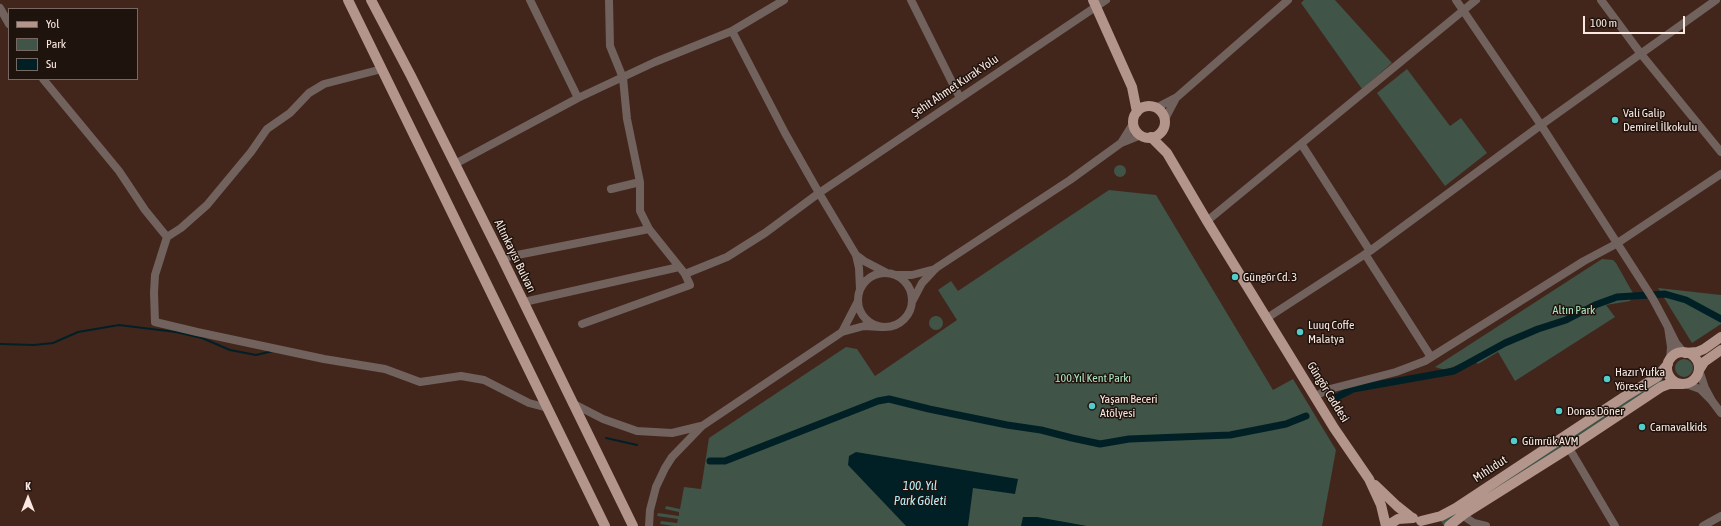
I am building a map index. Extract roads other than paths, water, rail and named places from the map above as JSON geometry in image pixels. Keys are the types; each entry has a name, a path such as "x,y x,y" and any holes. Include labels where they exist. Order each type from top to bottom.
{"main road":[{"path":"348,0 605,526"},
{"name":"Altınkayısı Bulvarı","path":"371,0 411,76 524,302 633,526"},
{"path":"1094,4 1132,87 1137,132 1146,136 1160,133 1164,124 1163,114 1153,107 1132,87"},
{"path":"1135,117 1145,107 1153,107"},
{"name":"Güngör Caddesi","path":"1164,124 1167,153"},
{"name":"Güngör Caddesi","path":"1146,136 1167,153 1207,221 1315,396 1369,479"},
{"path":"1721,337 1697,352 1684,353 1674,356 1669,362 1669,375 1672,379 1684,384 1695,379 1704,362 1721,350"},
{"path":"1684,353 1689,354 1697,360 1699,370"},
{"name":"Mıhlıdut","path":"1387,526 1398,519 1420,522 1441,516 1456,508 1657,377 1669,362"},
{"name":"Mıhlıdut","path":"1449,526 1462,515 1569,448 1661,387 1669,384 1684,384"},
{"path":"1369,479 1396,506 1420,522"},
{"path":"1369,479 1381,505 1387,526"}],"street":[{"path":"530,0 578,98"},
{"path":"582,324 690,285 685,274 649,229 640,211 640,182 627,118 623,78 610,46 609,0"},
{"path":"455,164 578,98 655,62 732,31 784,0"},
{"path":"911,0 960,98"},
{"name":"Şehit Ahmet Kurak Yolu","path":"685,274 733,253 766,233 819,193 960,98 1094,4 1106,0"},
{"path":"1153,107 1177,97 1288,0"},
{"path":"1456,0 1462,11 1541,125 1647,291 1680,349 1684,353"},
{"path":"1207,221 1302,145 1476,0"},
{"path":"1601,0 1641,54 1721,152"},
{"path":"1267,318 1367,252 1716,0"},
{"path":"0,8 8,22"},
{"path":"732,31 785,133 856,254 864,261 902,280 908,286 912,302"},
{"path":"382,69 324,84 309,93 290,113 268,129 207,205 181,228 167,237 155,275 155,322 324,359 385,369 420,382 461,376 484,380 529,403 548,408"},
{"path":"44,80 119,171 145,210 167,237"},
{"path":"1164,124 1177,97"},
{"path":"1121,143 1135,117"},
{"path":"650,526 650,510 656,487 665,468 672,457 702,426 842,332 864,326 882,327 900,323 910,310 912,302 922,282 936,268 1070,180 1121,143 1146,136"},
{"path":"1302,145 1431,356"},
{"path":"1315,396 1330,389 1396,372 1425,361 1584,261 1616,244 1721,174"},
{"path":"611,189 640,182"},
{"path":"502,258 649,229"},
{"path":"842,332 858,301 860,292 860,273 856,254"},
{"path":"524,302 679,267"},
{"path":"860,292 864,284 879,274 912,275 936,268"},
{"path":"858,301 860,310 865,318 873,324 882,327"},
{"path":"1668,328 1671,347 1669,362"},
{"path":"1699,370 1704,388 1721,413"},
{"path":"1684,384 1700,389 1712,401"},
{"path":"572,403 603,419 636,431 672,433 702,426"},
{"path":"1569,448 1615,526"},
{"path":"1462,515 1474,524 1486,526"},
{"path":"1703,526 1721,516"}],"water":[{"name":"100. Yıl Park Göleti","path":"856,452 1018,479 1015,494 973,488 968,526 906,526 848,465 849,456"},
{"path":"1023,517 1037,517 1087,526 1021,526"}],"waterway":[{"path":"1335,398 1353,389 1454,371 1505,343 1538,329 1566,320 1595,305 1617,297 1665,294 1686,300 1721,319"},
{"path":"0,344 34,345 53,343 78,332 119,325 176,332 202,338 230,350 256,355 273,351"},
{"path":"710,461 725,461 878,401 889,399 929,409 1007,425 1041,430 1100,444 1129,439 1230,435 1286,424 1306,416"},
{"path":"606,438 637,445"}],"place":[{"name":"Vali Galip Demirel İlkokulu","path":"1615,120"},
{"name":"Güngör Cd. 3","path":"1235,277"},
{"name":"Luuq Coffe Malatya","path":"1300,332"},
{"name":"Hazır Yufka Yöresel","path":"1607,379"},
{"name":"Yaşam Beceri Atölyesi","path":"1092,406"},
{"name":"Donas Döner","path":"1559,411"},
{"name":"Carnavalkids","path":"1642,427"},
{"name":"Gümrük AVM","path":"1514,441"}],"park label":[{"name":"Altın Park","path":"1574,310"},
{"name":"100.Yıl Kent Parkı","path":"1093,378"}]}
